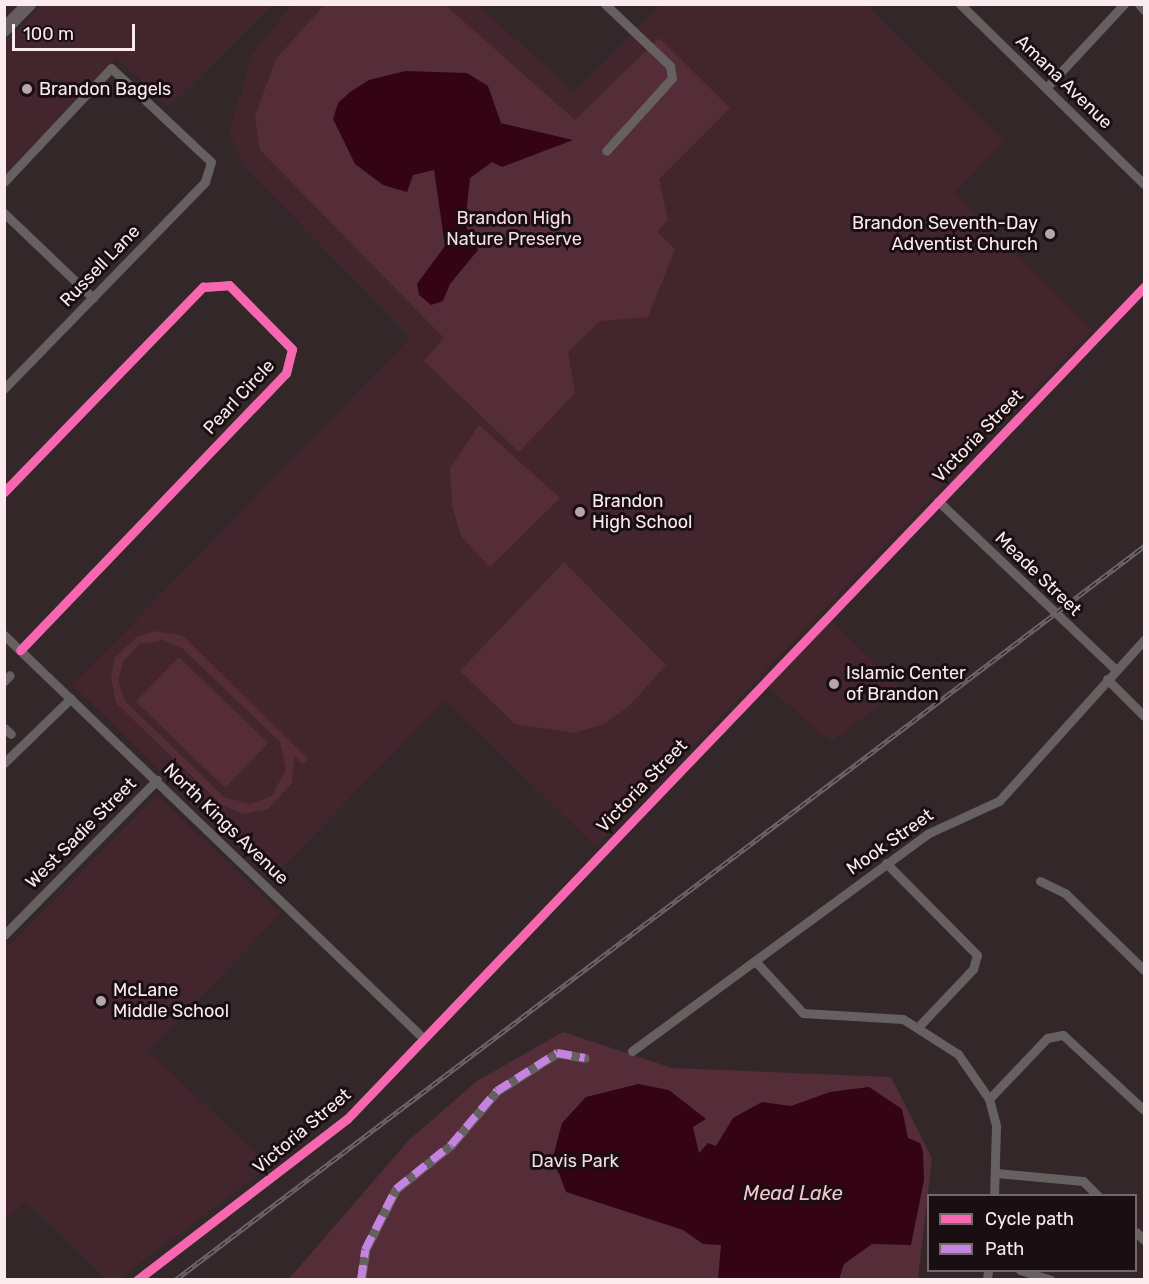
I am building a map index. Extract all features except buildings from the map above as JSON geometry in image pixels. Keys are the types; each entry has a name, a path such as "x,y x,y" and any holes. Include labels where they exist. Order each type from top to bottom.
{"highway":[{"path":"4,30 28,5"}],"street":[{"path":"605,4 670,66 672,78 606,151"},
{"name":"Amana Avenue","path":"960,4 1144,184"},
{"path":"1046,88 1124,4"},
{"path":"1139,4 1144,10"},
{"name":"Russell Lane","path":"4,182 111,68 211,162 205,182 4,389"},
{"path":"4,213 93,298"},
{"name":"Pearl Circle","path":"4,492 202,287 229,285 292,349 286,374 20,650"},
{"name":"Victoria Street","path":"137,1280 334,1130 1144,287"},
{"name":"Meade Street","path":"938,501 1116,670"},
{"name":"North Kings Avenue","path":"4,635 423,1038"},
{"name":"Mook Street","path":"632,1051 942,824 999,801 1144,640"},
{"path":"1107,679 1144,716"},
{"path":"4,764 71,698"},
{"name":"West Sadie Street","path":"4,935 157,780"},
{"path":"886,863 977,955 973,969 920,1025"},
{"path":"1040,881 1065,893 1144,969"},
{"path":"756,962 803,1013 871,1014 920,1025 958,1054 988,1099 996,1126 994,1194"},
{"path":"988,1099 1047,1038 1063,1035 1144,1110"},
{"path":"361,1280 365,1250 396,1190 451,1145 497,1091 557,1053 585,1058"},
{"path":"996,1173 1083,1181 1096,1194"},
{"path":"1036,1272 1044,1273 1050,1280"}],"shaded area":[{"path":"42,5 273,5 169,107 116,57 5,174 5,43"},
{"name":"Brandon High School","path":"292,5 477,5 574,92 660,5 866,5 1004,141 954,193 1092,330 596,847 445,700 271,879 73,685 410,338 245,167 229,132 253,53"},
{"path":"830,620 902,688 831,742 767,686"},
{"name":"McLane Middle School","path":"157,795 281,914 148,1051 270,1166 119,1279 106,1279 26,1202 5,1218 5,950"}],"green space":[{"name":"Brandon High Nature Preserve","path":"325,4 445,5 575,120 659,38 730,108 659,179 668,220 657,232 675,249 648,317 600,321 568,352 575,393 519,452 424,361 444,338 260,150 255,116 276,59"},
{"path":"479,425 560,498 490,567 461,536 452,506 450,468"},
{"path":"564,562 666,665 630,705 606,723 575,733 515,724 460,671"},
{"path":"156,631 183,636 308,759 303,764 294,756 292,783 268,809 243,814 222,805 116,703 111,677 115,657 137,637","holes":["163,640 182,648 280,742 286,769 272,796 250,804 224,797 125,701 118,681 123,661 140,644"]},
{"path":"179,657 268,743 225,788 136,702"},
{"name":"Davis Park","path":"563,1032 672,1068 891,1077 932,1158 918,1279 288,1280 409,1140 477,1081"}],"water":[{"path":"405,71 467,73 488,86 501,123 573,140 502,167 492,162 470,178 465,224 478,250 450,284 443,301 431,305 419,295 417,284 445,246 434,170 413,175 407,192 383,185 355,164 333,119 338,103 350,92 369,80"},
{"name":"Mead Lake","path":"638,1084 669,1090 706,1119 693,1127 699,1153 708,1143 716,1146 733,1118 762,1102 791,1106 830,1092 869,1087 902,1109 908,1138 920,1143 923,1152 924,1180 911,1245 872,1244 844,1264 839,1279 718,1279 721,1245 703,1244 683,1230 566,1192 553,1157 562,1123 586,1097"}],"railway":[{"path":"175,1280 1144,546"}],"marked path":[{"path":"361,1280 365,1250 396,1189 451,1145 497,1091 557,1053 585,1058"}],"cycle path":[{"path":"4,492 203,287 229,285 292,349 286,373 20,650"},
{"path":"137,1280 347,1119 1144,287"}],"place":[{"name":"Brandon Bagels","path":"27,89"},
{"name":"Brandon Seventh-Day Adventist Church","path":"1050,234"},
{"name":"Brandon High School","path":"580,512"},
{"name":"Islamic Center of Brandon","path":"834,684"},
{"name":"McLane Middle School","path":"101,1001"}]}
